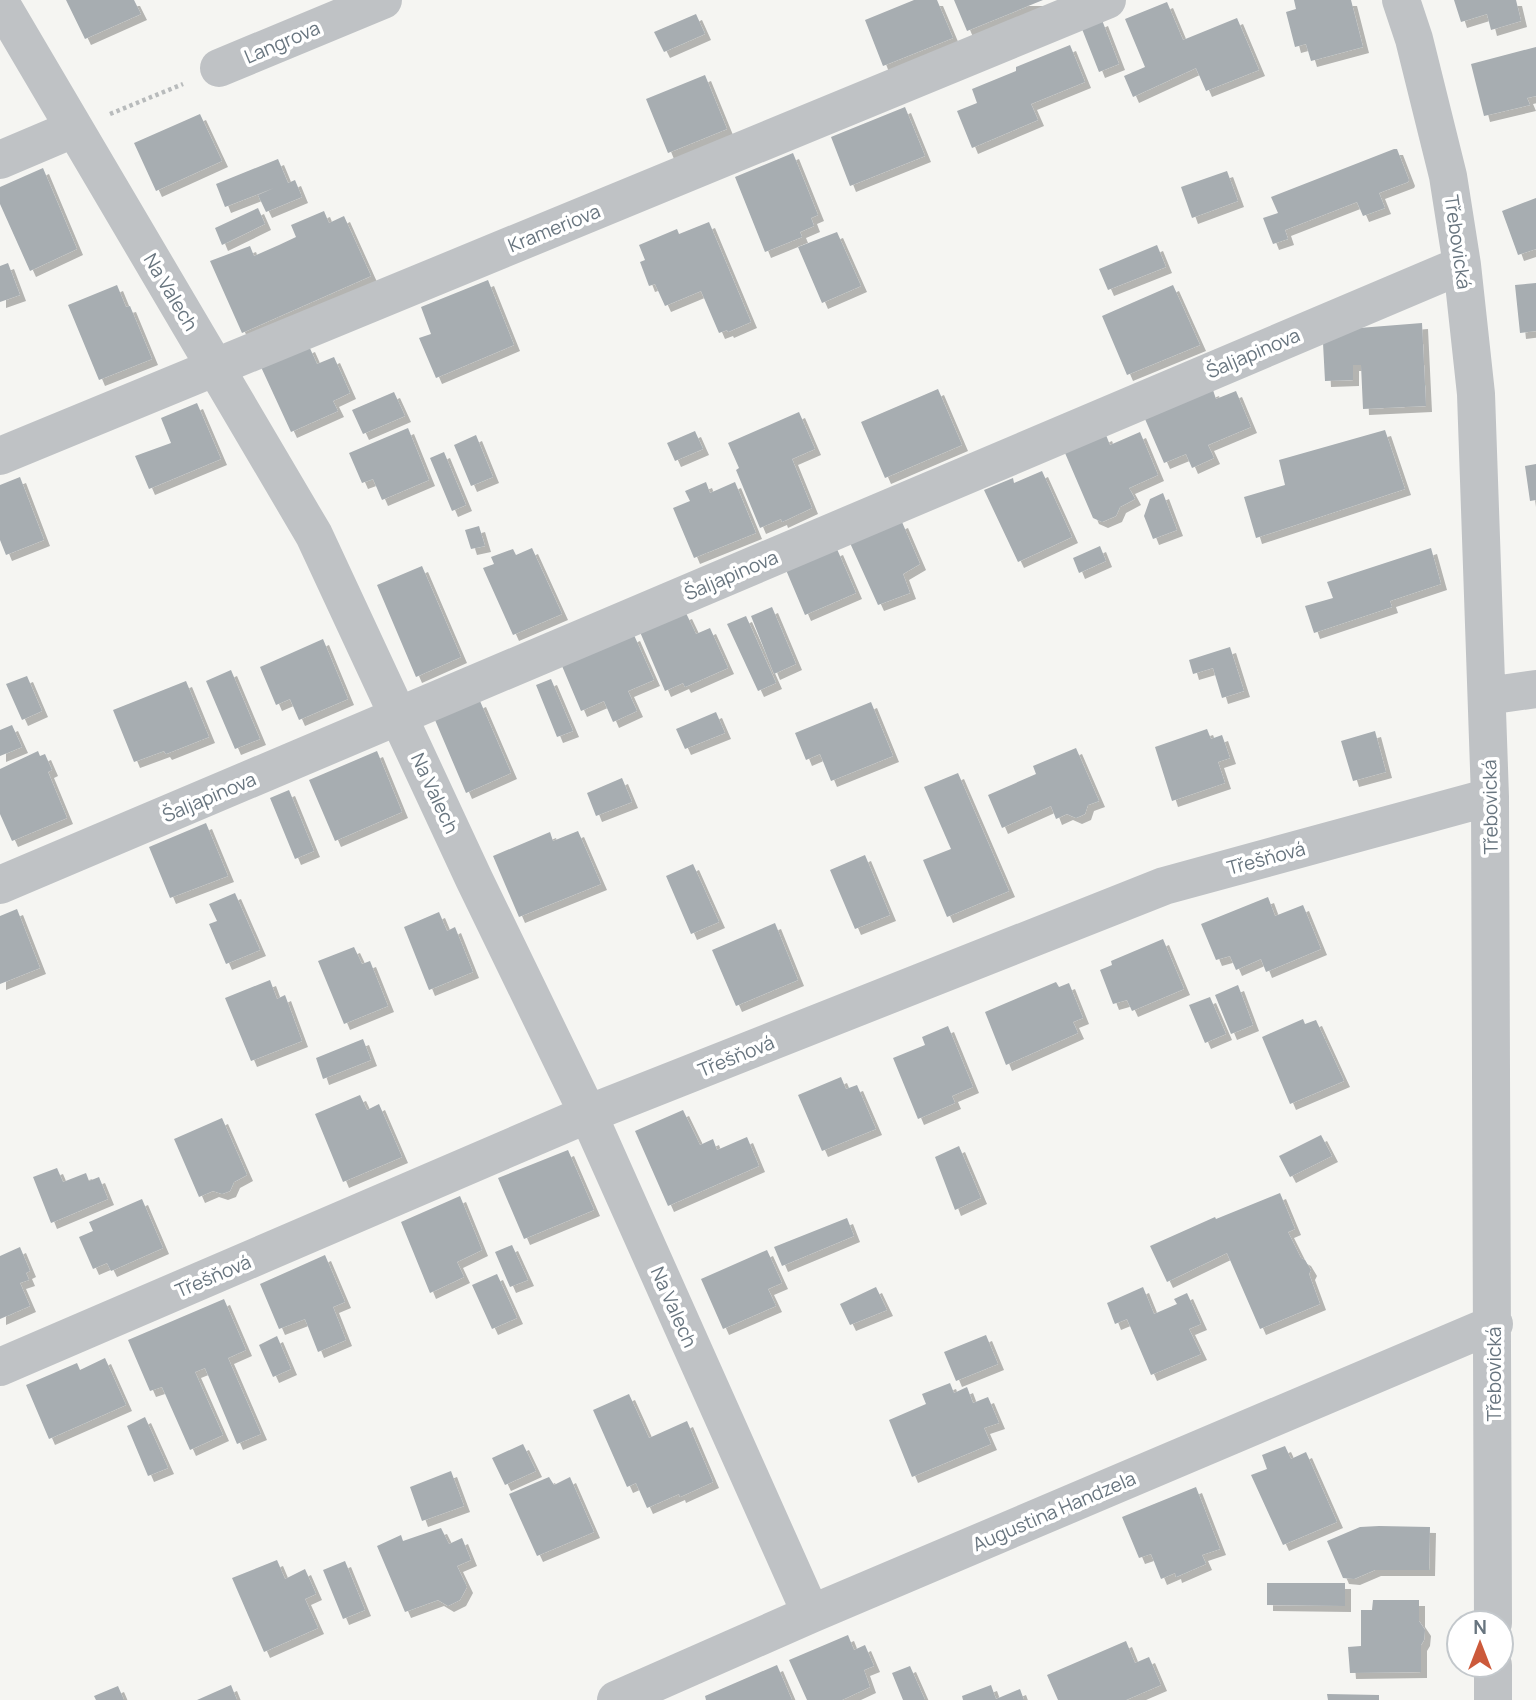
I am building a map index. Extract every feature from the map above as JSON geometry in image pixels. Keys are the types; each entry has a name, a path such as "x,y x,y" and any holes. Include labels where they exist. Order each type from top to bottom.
{"street":[{"name":"Langrova","path":"219,68 383,0"},
{"name":"Krameriova","path":"0,456 1107,0"},
{"name":"Třebovická","path":"1401,0 1414,40 1448,176 1462,265 1476,394 1490,797 1493,1609"},
{"name":"Na Valech","path":"0,2 314,536 474,879 588,1114 811,1614"},
{"path":"0,160 73,129"},
{"name":"Šaljapinova","path":"0,886 1462,265"},
{"path":"1488,696 1536,689"},
{"name":"Třešňová","path":"0,1367 588,1114 1164,886 1490,797"},
{"name":"Augustina Handzela","path":"616,1700 811,1614 1494,1324"},
{"path":"1493,1679 1493,1700"}],"path":[{"path":"73,129 219,68"}],"building":[{"path":"66,0 134,0 141,14 85,39"},
{"path":"914,0 937,0 953,38 883,66 865,20"},
{"path":"954,0 1043,0 967,31"},
{"path":"1294,0 1351,0 1363,47 1311,61 1306,44 1295,47 1286,12 1296,9"},
{"path":"1454,0 1516,0 1521,21 1491,30 1487,14 1461,22"},
{"path":"1167,2 1183,40 1237,18 1259,70 1206,91 1196,68 1133,97 1124,76 1145,67 1125,19"},
{"path":"696,14 705,34 664,52 654,32"},
{"path":"1102,20 1119,64 1099,72 1082,29"},
{"path":"1070,45 1085,82 1031,104 1038,120 972,148 957,111 977,103 972,89"},
{"path":"1536,47 1536,96 1527,98 1530,105 1484,116 1471,64"},
{"path":"705,75 727,129 668,153 646,99"},
{"path":"905,107 925,156 850,186 831,137"},
{"path":"200,114 222,161 156,191 134,143"},
{"path":"1397,149 1409,180 1379,193 1385,208 1363,216 1357,202 1285,230 1288,239 1273,244 1263,218 1278,213 1271,197"},
{"path":"793,153 818,215 811,218 814,226 800,232 802,237 765,252 735,177"},
{"path":"278,159 288,183 295,180 302,197 266,212 258,195 274,188 225,207 216,184"},
{"path":"43,168 77,249 30,271 0,204 0,187"},
{"path":"1227,171 1238,201 1192,218 1181,187"},
{"path":"1536,198 1536,249 1518,255 1502,211"},
{"path":"258,208 265,224 222,245 215,228"},
{"path":"324,211 329,223 344,216 371,276 242,333 210,261 250,246 254,256 296,237 291,225"},
{"path":"709,222 751,322 728,332 719,333 701,291 665,306 655,284 649,286 640,262 645,260 639,245 677,229 679,234"},
{"path":"837,232 861,286 822,303 798,247"},
{"path":"1157,245 1166,267 1108,290 1099,269"},
{"path":"8,263 20,295 0,302 0,266"},
{"path":"488,280 514,345 436,378 419,338 431,334 421,307"},
{"path":"1536,283 1536,331 1520,333 1515,285"},
{"path":"117,285 126,307 130,306 152,359 99,380 68,305"},
{"path":"1173,285 1200,345 1127,375 1102,316"},
{"path":"1422,323 1426,406 1363,409 1361,365 1353,365 1353,380 1325,381 1323,343 1359,328"},
{"path":"309,346 317,364 334,357 350,393 333,401 338,411 291,432 261,367"},
{"path":"938,389 962,445 885,478 861,422"},
{"path":"1213,390 1216,399 1236,391 1251,427 1208,445 1214,458 1192,468 1186,454 1164,463 1145,419"},
{"path":"394,392 405,416 363,434 352,410"},
{"path":"197,403 221,459 149,489 135,456 171,443 161,418"},
{"path":"799,412 815,449 792,459 812,508 782,522 781,519 760,528 728,443"},
{"path":"408,428 429,480 382,500 373,479 362,483 349,453"},
{"path":"1385,430 1405,489 1256,538 1244,497 1285,485 1279,460"},
{"path":"695,431 703,449 675,461 667,443"},
{"path":"1140,432 1158,475 1129,488 1135,499 1120,507 1116,516 1102,522 1093,518 1065,453 1106,435 1110,445"},
{"path":"476,435 493,477 471,486 454,445"},
{"path":"444,452 466,505 452,511 430,458"},
{"path":"1536,464 1536,500 1530,501 1525,466"},
{"path":"1042,471 1072,537 1018,562 984,490 1013,478 1014,483"},
{"path":"20,477 44,540 6,555 0,540 0,485"},
{"path":"706,482 710,493 735,482 756,533 694,558 673,508 690,501 685,491"},
{"path":"1163,493 1177,530 1153,539 1144,516 1150,499"},
{"path":"902,522 920,564 903,574 910,593 878,605 850,543"},
{"path":"479,526 485,546 471,549 465,530"},
{"path":"1100,546 1106,561 1079,573 1073,558"},
{"path":"532,548 562,614 513,635 483,568 494,564 491,557 513,549 516,555"},
{"path":"1431,548 1441,584 1390,601 1392,607 1314,633 1305,606 1333,598 1327,582"},
{"path":"837,549 856,593 805,615 786,570"},
{"path":"422,566 461,657 416,677 377,585"},
{"path":"772,607 796,664 774,674 751,616"},
{"path":"686,613 696,634 710,628 728,668 685,687 683,683 665,691 640,632"},
{"path":"746,616 776,683 758,691 727,624"},
{"path":"634,635 654,680 628,691 637,711 613,722 604,701 581,711 562,666"},
{"path":"323,639 348,699 299,720 290,699 276,705 260,667"},
{"path":"1230,647 1244,691 1222,698 1213,668 1193,674 1189,660"},
{"path":"231,670 260,739 235,749 206,681"},
{"path":"27,676 42,711 22,720 6,684"},
{"path":"551,679 573,731 557,737 536,685"},
{"path":"186,681 209,737 166,754 164,751 134,762 113,710"},
{"path":"480,701 511,773 466,793 435,720"},
{"path":"871,702 893,756 831,781 820,754 806,760 795,733"},
{"path":"716,712 725,733 685,749 676,729"},
{"path":"12,725 22,747 0,756 0,730"},
{"path":"1207,729 1211,739 1222,735 1230,758 1218,762 1225,783 1172,801 1155,747"},
{"path":"1375,731 1386,772 1353,781 1341,741"},
{"path":"1076,748 1099,801 1088,805 1085,814 1076,818 1067,814 1056,819 1051,806 1002,828 988,795 1036,774 1033,766"},
{"path":"38,751 40,756 45,754 52,770 48,772 67,818 12,841 0,814 0,769"},
{"path":"377,751 402,812 335,841 309,780"},
{"path":"958,773 1009,891 947,917 923,860 951,849 924,787"},
{"path":"622,778 632,802 596,816 587,793"},
{"path":"289,790 314,851 295,859 270,798"},
{"path":"206,823 228,876 170,898 149,847"},
{"path":"578,831 601,884 519,917 493,856 550,832 553,841"},
{"path":"865,855 890,915 855,929 830,870"},
{"path":"693,864 719,922 691,934 666,876"},
{"path":"235,893 260,950 226,964 209,924 217,921 209,904"},
{"path":"1268,897 1275,916 1303,905 1321,949 1266,972 1261,959 1236,970 1230,956 1216,960 1201,924"},
{"path":"17,909 40,968 0,984 0,916"},
{"path":"439,912 447,931 455,927 473,972 429,990 404,927"},
{"path":"775,923 798,980 736,1006 712,950"},
{"path":"1163,939 1184,989 1132,1011 1127,1000 1113,1004 1100,970 1112,965 1111,961"},
{"path":"354,947 362,964 370,961 388,1006 344,1024 318,961"},
{"path":"270,980 277,999 285,995 302,1041 251,1061 225,998"},
{"path":"1056,982 1059,987 1069,983 1083,1018 1073,1022 1078,1033 1006,1065 985,1012"},
{"path":"1238,985 1253,1025 1231,1034 1215,995"},
{"path":"1210,997 1226,1034 1205,1043 1189,1005"},
{"path":"1303,1019 1305,1024 1316,1020 1344,1081 1290,1104 1262,1037"},
{"path":"948,1026 973,1087 952,1096 955,1103 918,1119 893,1058 925,1045 922,1037"},
{"path":"363,1039 371,1060 323,1079 316,1058"},
{"path":"841,1077 846,1089 857,1085 876,1129 822,1151 798,1095"},
{"path":"360,1095 367,1110 379,1104 402,1157 343,1182 315,1114"},
{"path":"683,1110 700,1145 713,1139 717,1150 747,1137 759,1166 668,1206 635,1131"},
{"path":"222,1118 247,1175 234,1182 230,1191 222,1194 213,1191 199,1197 174,1139"},
{"path":"1321,1135 1332,1156 1290,1177 1279,1156"},
{"path":"959,1146 981,1198 955,1210 935,1157"},
{"path":"568,1150 594,1210 524,1239 498,1178"},
{"path":"57,1168 63,1182 86,1173 89,1181 99,1177 108,1199 51,1223 33,1177"},
{"path":"1280,1193 1295,1229 1288,1232 1301,1258 1311,1270 1309,1274 1320,1304 1260,1329 1227,1253 1167,1282 1150,1246 1215,1217 1216,1219"},
{"path":"460,1196 482,1250 457,1262 464,1277 430,1293 401,1222"},
{"path":"142,1199 163,1248 111,1271 107,1263 93,1269 79,1237 93,1231 89,1222"},
{"path":"847,1218 854,1236 782,1266 774,1247"},
{"path":"512,1245 528,1280 510,1287 495,1252"},
{"path":"20,1247 30,1271 26,1273 29,1280 20,1283 30,1306 0,1319 0,1256"},
{"path":"767,1250 782,1283 768,1289 776,1306 723,1329 701,1279"},
{"path":"325,1255 345,1302 333,1307 346,1340 318,1352 305,1319 279,1329 260,1284"},
{"path":"497,1274 517,1318 492,1329 472,1285"},
{"path":"876,1287 887,1310 850,1325 840,1304"},
{"path":"1143,1287 1154,1314 1177,1304 1174,1299 1187,1293 1201,1324 1189,1329 1201,1354 1151,1375 1127,1319 1115,1324 1107,1303"},
{"path":"224,1299 246,1350 228,1358 261,1434 237,1444 205,1368 195,1372 223,1435 190,1450 162,1387 150,1391 128,1340"},
{"path":"986,1335 998,1364 956,1381 944,1352"},
{"path":"277,1336 291,1369 273,1377 259,1345"},
{"path":"105,1358 126,1405 49,1439 26,1385 77,1363 80,1370"},
{"path":"950,1383 954,1393 967,1387 973,1403 988,1397 999,1423 984,1428 991,1444 912,1477 889,1420 926,1404 922,1394"},
{"path":"629,1394 649,1438 687,1421 713,1482 647,1508 636,1483 627,1487 593,1410"},
{"path":"145,1417 168,1468 148,1476 127,1426"},
{"path":"523,1444 536,1471 505,1485 492,1458"},
{"path":"1285,1446 1291,1459 1306,1452 1337,1522 1283,1545 1251,1475 1267,1469 1262,1455"},
{"path":"451,1471 464,1506 422,1521 410,1487"},
{"path":"549,1477 554,1485 570,1477 594,1532 537,1556 509,1494"},
{"path":"1196,1487 1220,1549 1202,1555 1206,1564 1176,1577 1175,1573 1161,1579 1151,1554 1139,1558 1122,1517"},
{"path":"1360,1527 1430,1527 1429,1570 1375,1570 1354,1579 1343,1578 1327,1541"},
{"path":"441,1528 449,1544 462,1538 471,1560 457,1566 467,1587 460,1600 448,1606 438,1600 405,1612 377,1546 401,1535 403,1541"},
{"path":"277,1560 285,1579 305,1569 316,1594 305,1599 318,1628 264,1652 232,1578"},
{"path":"345,1561 365,1610 343,1619 323,1570"},
{"path":"1267,1583 1345,1583 1345,1606 1267,1605"},
{"path":"1373,1600 1419,1600 1419,1621 1425,1630 1421,1645 1421,1672 1350,1673 1348,1647 1361,1646 1361,1610 1372,1610"},
{"path":"848,1635 854,1650 865,1645 874,1666 864,1670 870,1687 842,1700 807,1700 789,1660"},
{"path":"1126,1641 1135,1663 1149,1657 1161,1685 1126,1700 1058,1700 1047,1675"},
{"path":"777,1665 792,1700 706,1700 705,1696"},
{"path":"910,1666 925,1700 903,1700 892,1673"},
{"path":"231,1685 237,1700 197,1700"},
{"path":"991,1685 996,1699 1020,1689 1024,1700 963,1700 962,1696"},
{"path":"118,1686 124,1700 96,1700 94,1696"},
{"path":"1327,1694 1379,1695 1379,1700 1328,1700"}]}
